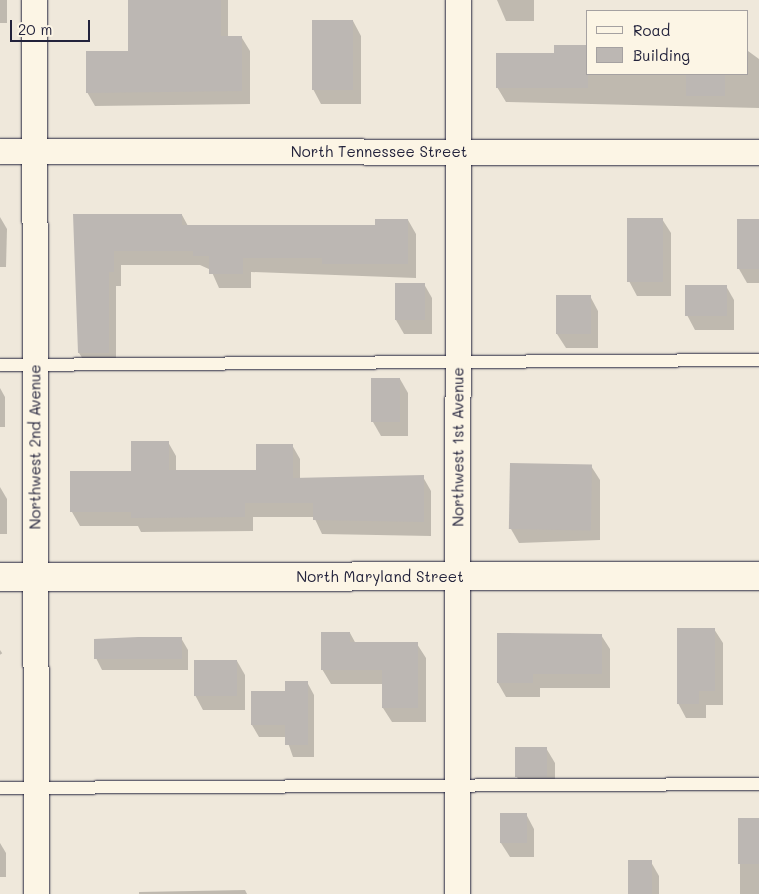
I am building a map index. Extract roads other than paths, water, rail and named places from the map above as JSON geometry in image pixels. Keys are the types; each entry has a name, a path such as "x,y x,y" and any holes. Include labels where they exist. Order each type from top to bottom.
{"street":[{"name":"Northwest 2nd Avenue","path":"34,0 36,894"},
{"name":"Northwest 1st Avenue","path":"458,0 458,894"},
{"name":"North Tennessee Street","path":"0,152 759,152"},
{"name":"North Maryland Street","path":"0,577 759,576"}],"lane":[{"path":"0,365 759,360"},
{"path":"0,788 458,788 759,784"}]}
